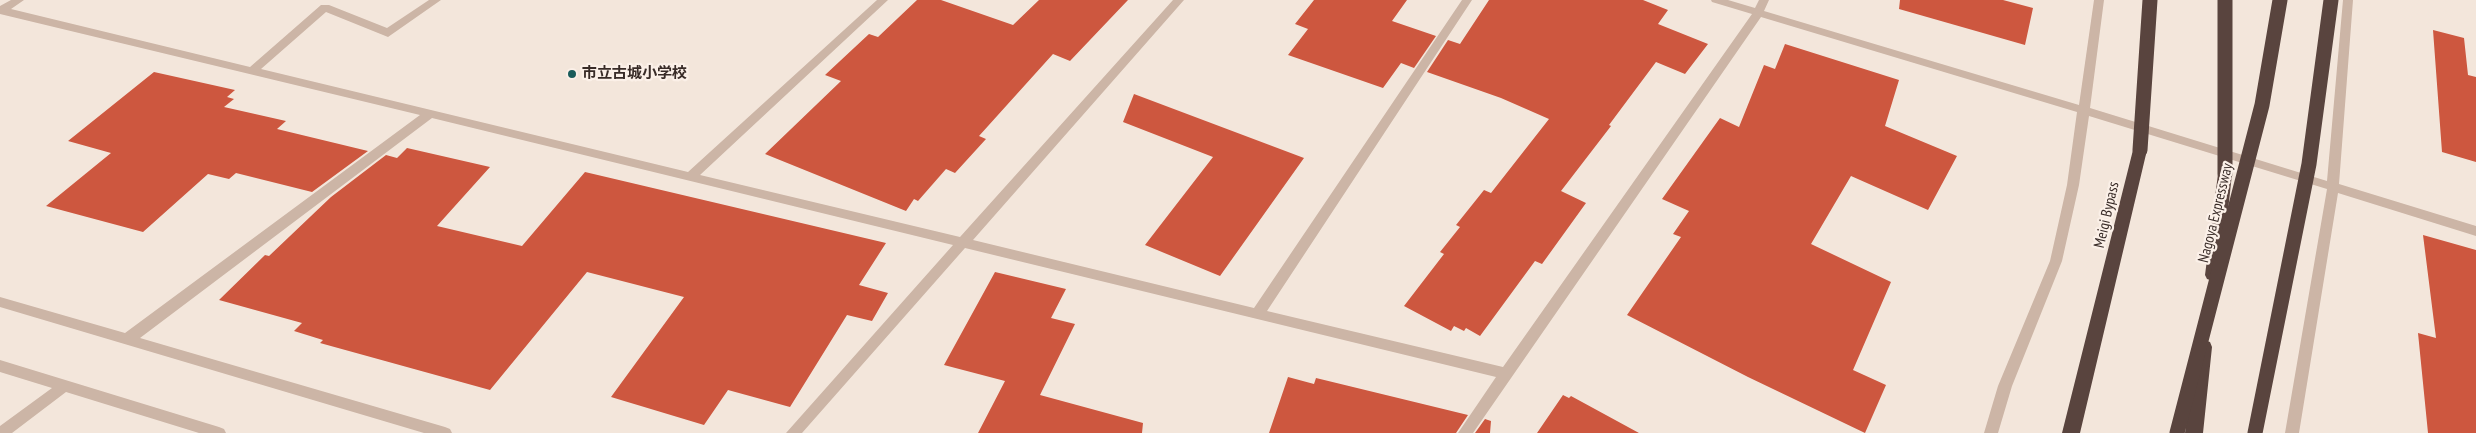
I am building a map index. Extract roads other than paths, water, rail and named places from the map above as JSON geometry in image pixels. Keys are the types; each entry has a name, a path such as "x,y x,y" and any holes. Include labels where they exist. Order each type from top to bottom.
{"highway":[{"name":"Meigi Bypass","path":"2071,433 2140,150 2150,0"},
{"path":"2194,433 2225,174 2225,0"},
{"name":"Nagoya Expressway","path":"2177,433 2262,104 2280,0"},
{"path":"2255,433 2309,164 2331,0"}],"street":[{"path":"0,10 19,0"},
{"path":"253,70 325,7 388,33 436,0"},
{"path":"691,176 883,0"},
{"path":"793,433 1179,0"},
{"path":"1258,312 1467,0"},
{"path":"1716,0 2476,231"},
{"path":"1465,433 1758,13 1764,0"},
{"path":"1991,433 2005,386 2056,260 2073,185 2099,0"},
{"path":"2292,433 2333,188 2348,0"},
{"path":"0,10 1258,312 1507,374"},
{"path":"128,339 431,113"},
{"path":"0,302 445,433"},
{"path":"0,366 219,433"},
{"path":"1,433 64,386"}],"place":[{"name":"市立古城小学校","path":"572,74"}]}
